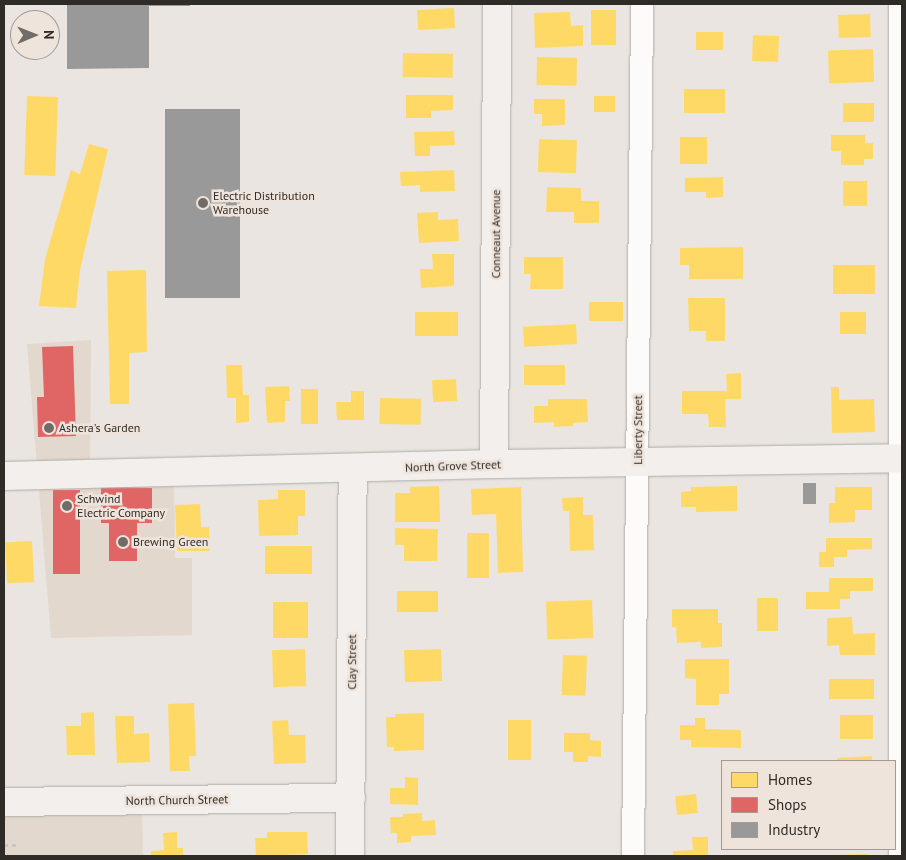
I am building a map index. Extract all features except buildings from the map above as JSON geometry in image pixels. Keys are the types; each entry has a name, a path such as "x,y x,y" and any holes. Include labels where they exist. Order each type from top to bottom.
{"street":[{"name":"Conneaut Avenue","path":"494,464 497,4"},
{"name":"Liberty Street","path":"633,856 642,4"},
{"path":"900,4 900,856"},
{"name":"North Grove Street","path":"4,476 494,464 900,458"},
{"name":"Clay Street","path":"350,856 354,468"},
{"name":"North Church Street","path":"4,802 351,798"}],"path":[{"path":"4,845 18,845"}],"shaded area":[{"path":"91,340 90,475 174,473 175,558 192,558 192,635 51,638 27,344"},
{"path":"142,801 143,856 5,856 4,803"}],"place":[{"name":"Electric Distribution Warehouse","path":"203,203"},
{"name":"Ashera's Garden","path":"49,428"},
{"name":"Schwind Electric Company","path":"67,506"},
{"name":"Brewing Green","path":"123,542"}]}
